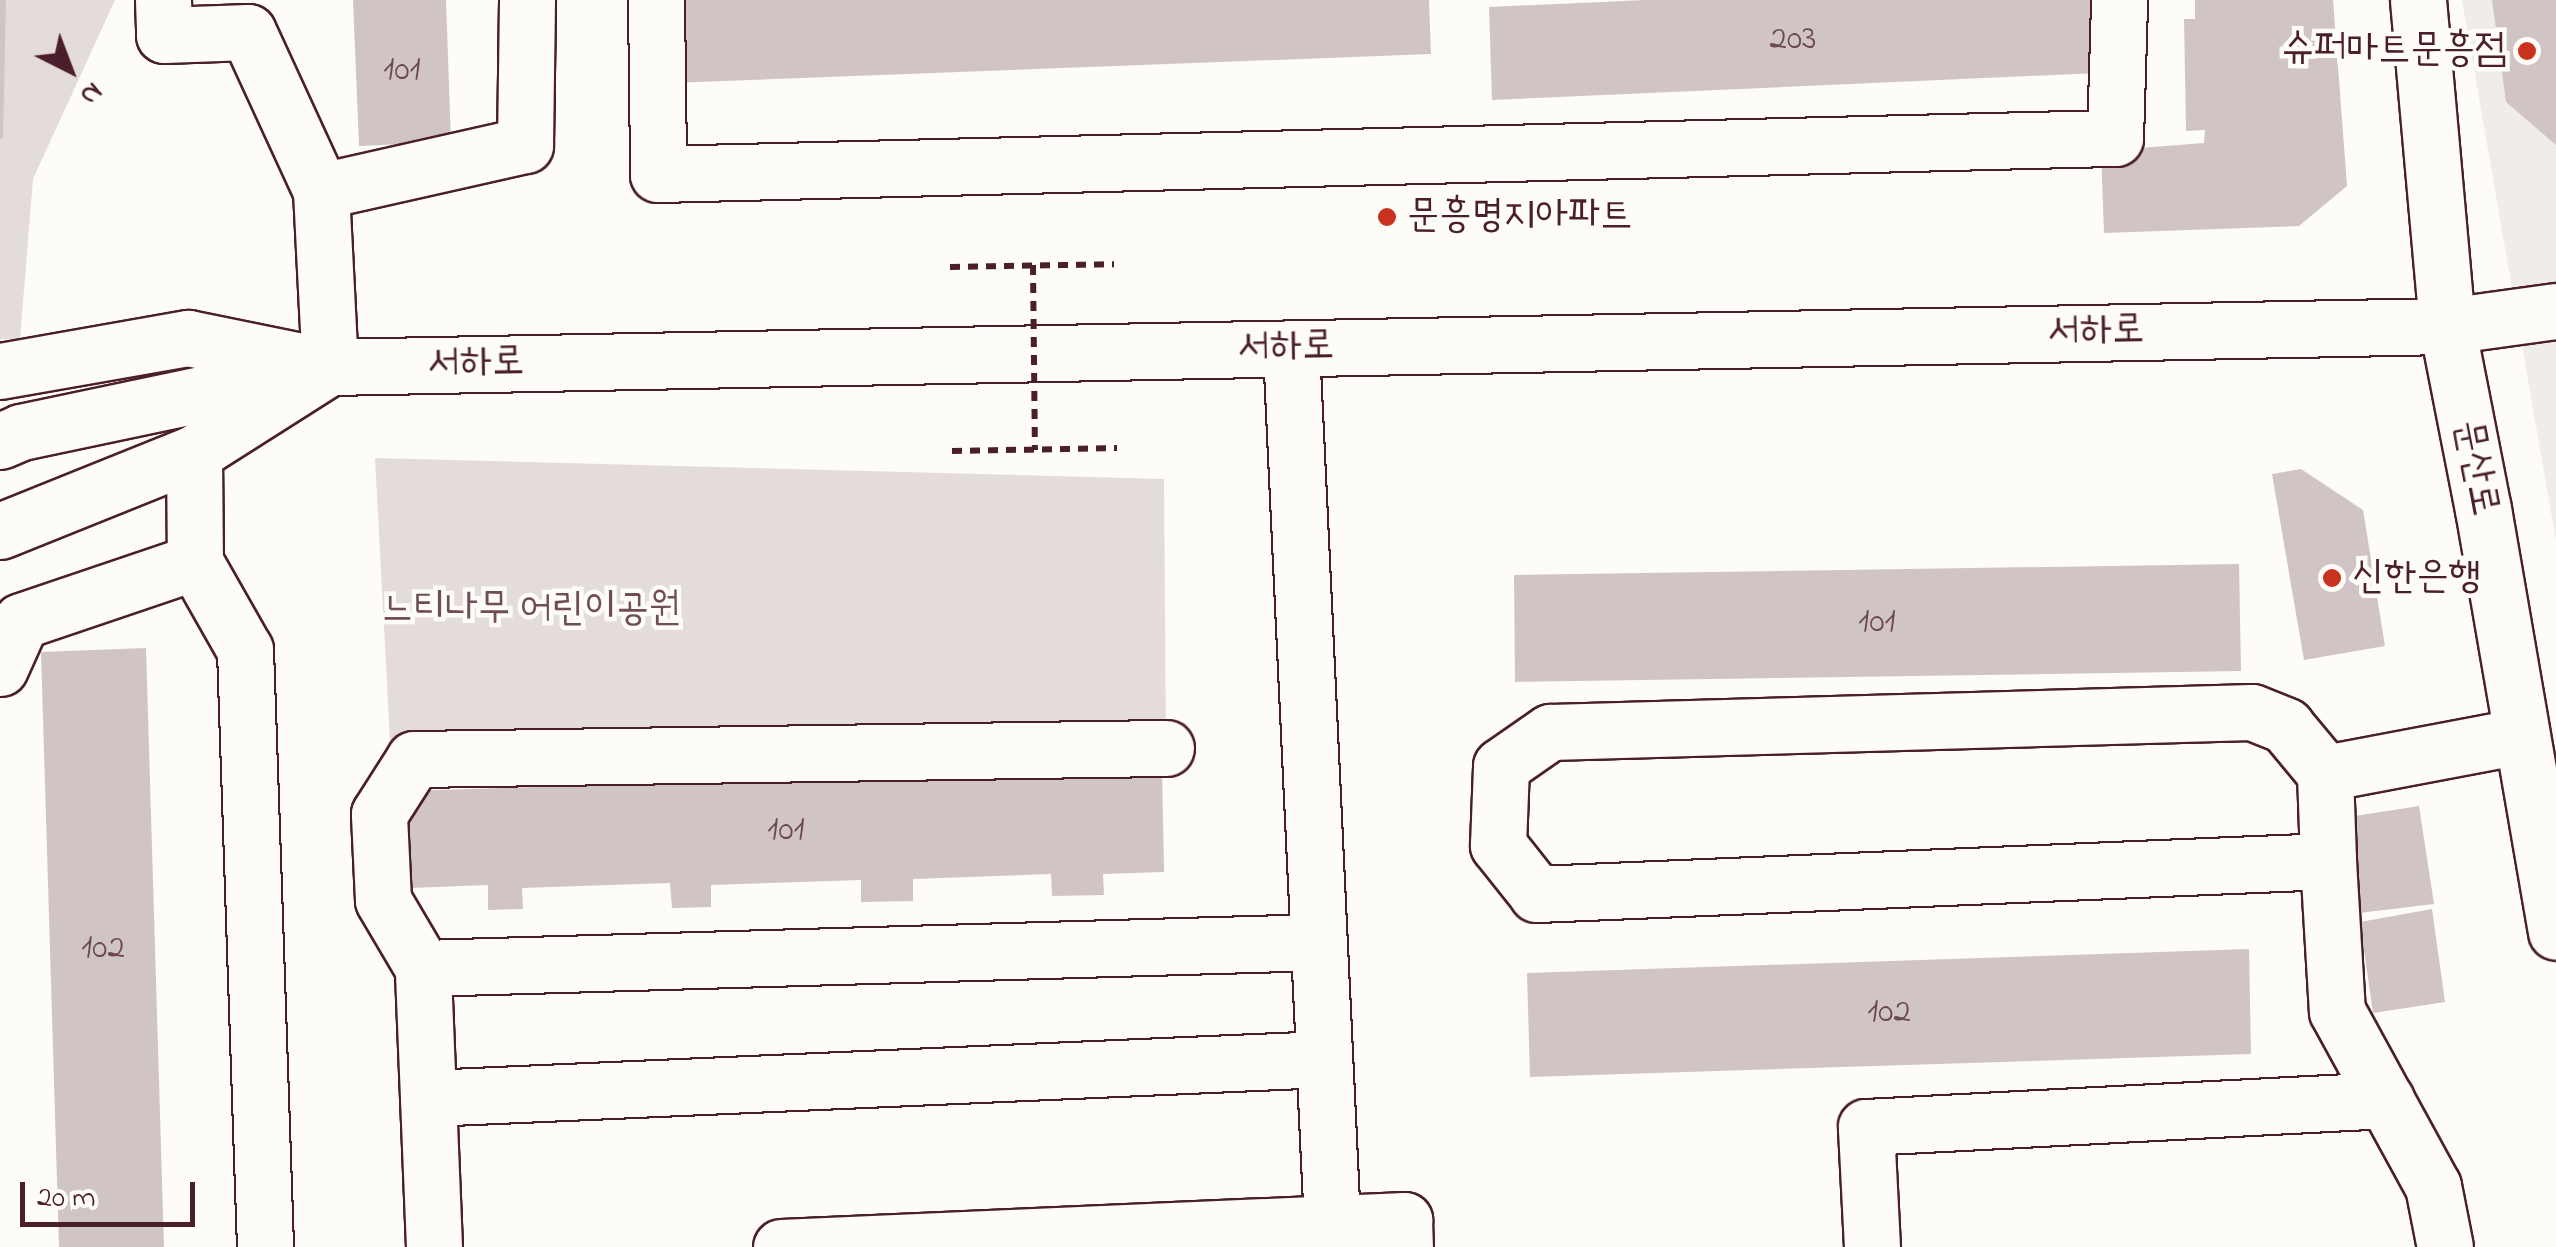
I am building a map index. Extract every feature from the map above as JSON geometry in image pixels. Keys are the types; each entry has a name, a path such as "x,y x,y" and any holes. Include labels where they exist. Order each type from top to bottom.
{"main road":[{"path":"163,0 164,35 248,16 320,192 330,366"},
{"path":"320,192 525,145 527,0"},
{"path":"656,0 658,174 2115,138 2119,0"},
{"name":"문산로","path":"2418,0 2446,326 2556,932"},
{"name":"서하로","path":"11,437 330,366 2446,326 2556,311"},
{"path":"0,370 188,338 330,366"},
{"path":"1291,348 1332,1224"},
{"path":"0,531 194,453 330,366"},
{"path":"194,453 195,562 245,650 265,1247"},
{"path":"0,668 21,621 195,562"},
{"path":"2328,861 1536,894 1498,845 1500,766 1550,732 2252,712 2286,726 2325,772 2337,1011 2434,1186 2445,1247"},
{"path":"2325,772 2521,736"},
{"path":"434,1247 422,968 383,900 378,814 414,758 1166,748"},
{"path":"422,968 1319,942"},
{"path":"428,1098 1324,1059"},
{"path":"1872,1247 1866,1127 2386,1100"},
{"path":"781,1247 1404,1220 1405,1247"}],"path":[{"path":"950,267 1114,264"},
{"path":"1032,265 1035,450"},
{"path":"952,451 1117,448"}],"shaded area":[{"path":"2462,0 2556,0 2556,541"}],"green space":[{"path":"0,0 115,0 33,179 20,339 0,339"},
{"name":"느티나무 어린이공원","path":"375,458 1164,479 1166,748 391,759"}],"building":[{"path":"0,0 6,0 3,139 0,139"},
{"path":"353,0 446,0 451,142 359,146"},
{"path":"668,0 1429,0 1431,54 670,83"},
{"path":"1645,0 2095,0 2098,73 1492,100 1489,7"},
{"path":"2195,0 2333,0 2347,186 2299,226 2104,233 2101,151 2204,143 2205,130 2186,131 2184,19 2195,19"},
{"name":"슈퍼마트문흥점","path":"2492,0 2556,0 2556,145 2506,102"},
{"name":"신한은행","path":"2301,469 2363,510 2385,646 2304,660 2272,474"},
{"path":"2239,564 2241,671 1515,682 1514,575"},
{"path":"146,648 164,1247 59,1247 41,652"},
{"path":"1162,767 1164,872 1103,874 1104,895 1052,896 1051,874 913,879 913,901 861,902 861,880 711,885 711,907 672,908 670,883 522,888 523,909 488,910 488,885 411,888 408,791"},
{"path":"2419,806 2434,904 2359,913 2342,818"},
{"path":"2432,909 2445,1002 2373,1013 2360,922"},
{"path":"2249,949 2251,1054 1530,1077 1527,973"}],"place":[{"name":"슈퍼마트문흥점","path":"2527,51"},
{"name":"문흥명지아파트","path":"1387,217"},
{"name":"신한은행","path":"2332,578"}]}
